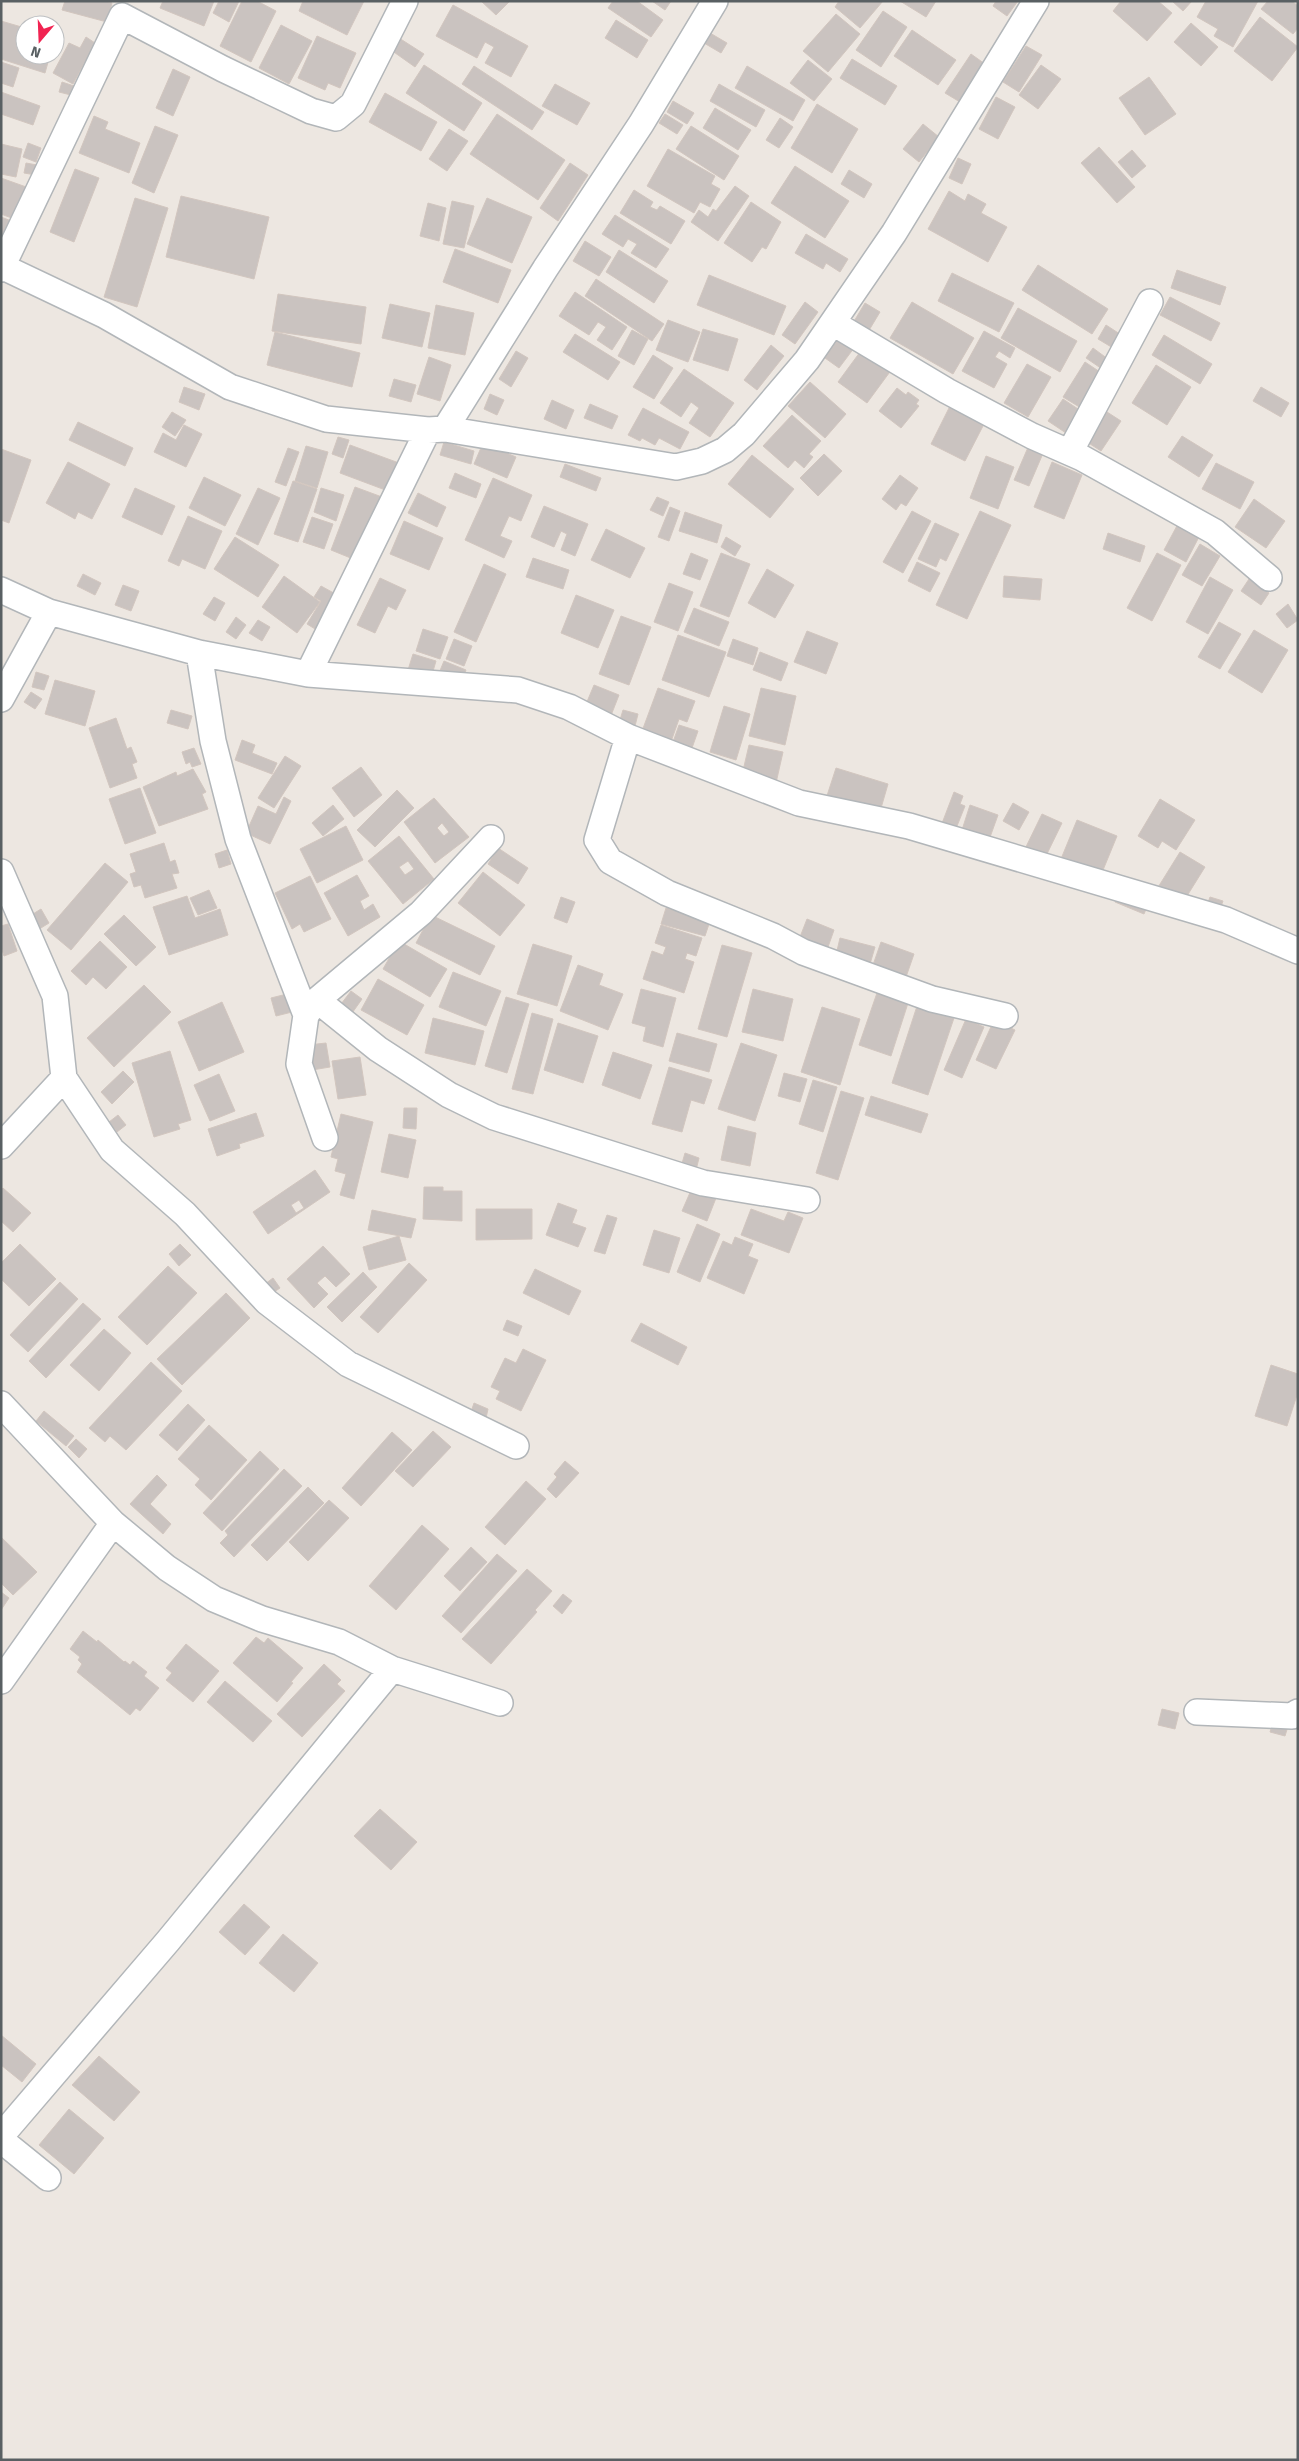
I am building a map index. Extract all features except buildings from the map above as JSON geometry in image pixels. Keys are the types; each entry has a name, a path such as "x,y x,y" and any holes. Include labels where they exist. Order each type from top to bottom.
{"street":[{"path":"405,1 353,104 336,118 311,111 223,69 125,9 2,267 104,315 230,387 326,419 436,430 676,466 702,461 725,450 744,434 806,360 833,323 894,233 1036,1"},
{"path":"308,674 436,430 641,124 715,1"},
{"path":"1070,452 1150,302"},
{"path":"833,323 947,391 1032,436 1070,452 1215,532 1270,578"},
{"path":"1,590 48,612 199,653 308,674 518,690 569,707 628,737 799,803 909,826 1226,920 1298,951"},
{"path":"1,699 48,612"},
{"path":"199,653 213,741 238,839 311,1008 449,1095 494,1117 703,1183 807,1200"},
{"path":"628,737 597,840 610,861 667,892 773,936 803,952 932,999 1004,1016"},
{"path":"325,1138 299,1064 311,1008 422,912 491,838"},
{"path":"1,872 54,996 64,1078 112,1150 185,1214 267,1302 348,1364 516,1446"},
{"path":"1,1146 64,1078"},
{"path":"1,1404 113,1522 167,1568 214,1600 262,1619 339,1642 392,1669 500,1704"},
{"path":"1,1681 113,1522"},
{"path":"1,2136 168,1941 392,1669"},
{"path":"1197,1712 1292,1716 1298,1712"},
{"path":"1,2140 48,2178"}]}
